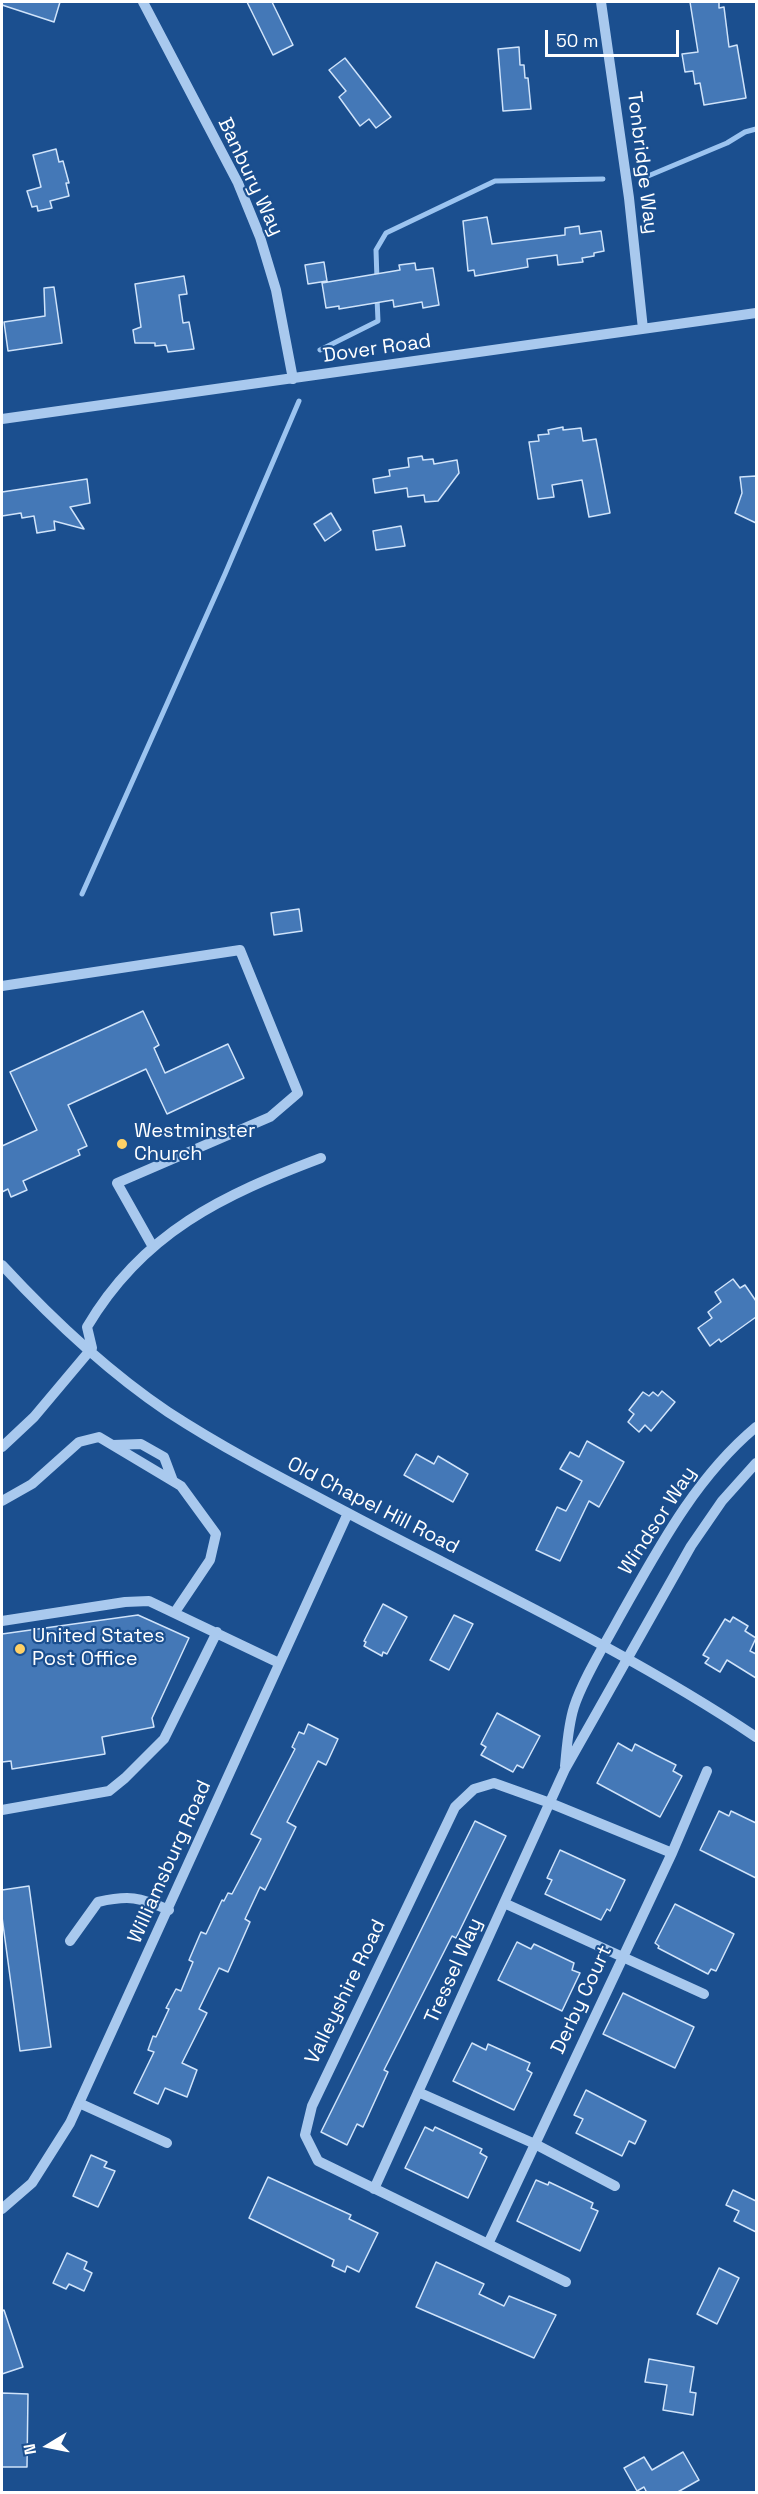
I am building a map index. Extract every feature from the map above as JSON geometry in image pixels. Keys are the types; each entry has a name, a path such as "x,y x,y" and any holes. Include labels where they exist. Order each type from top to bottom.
{"street":[{"name":"Banbury Way","path":"143,2 237,183 260,237 276,290 293,379"},
{"name":"Tonbridge Way","path":"601,2 629,198 643,329"},
{"name":"Dover Road","path":"2,419 756,314"},
{"path":"2,986 240,950 298,1092 270,1117 117,1183 153,1247"},
{"path":"2,1447 34,1417 90,1351 92,1348 87,1327 91,1320 101,1305 153,1247 204,1209 223,1198 321,1158"},
{"name":"Old Chapel Hill Road","path":"2,1265 90,1351 167,1411 232,1452 627,1658 717,1711 756,1737"},
{"name":"Windsor Way","path":"604,1646 667,1533 690,1500 737,1443 756,1427"},
{"path":"2,1501 32,1484 80,1442 99,1437 181,1486 216,1534 210,1560 176,1612"},
{"path":"113,1445 141,1444 164,1457 173,1481"},
{"path":"627,1658 691,1546 722,1501 756,1463"},
{"name":"Williamsburg Road","path":"2,2210 32,2183 80,2103 348,1513"},
{"path":"2,1622 138,1600 156,1603 279,1663"},
{"path":"2,1810 110,1791 164,1739 217,1632"},
{"name":"Tressel Way","path":"565,1769 568,1731 574,1706 604,1646"},
{"name":"Tressel Way","path":"374,2189 565,1769 627,1658"},
{"name":"Derby Court","path":"488,2244 672,1853 708,1771"},
{"name":"Valleyshire Road","path":"566,2282 318,2161 305,2135 312,2106 455,1807 474,1789 494,1783 550,1803 672,1853"},
{"path":"70,1941 98,1902 123,1896 150,1902 169,1910"},
{"path":"504,1903 704,1994"},
{"path":"418,2092 535,2144 615,2186"},
{"path":"80,2103 167,2144"}],"building":[{"path":"2,2 60,2 54,22 2,5"},
{"path":"247,2 272,2 293,45 273,55"},
{"path":"690,2 719,2 719,8 724,7 729,47 737,45 746,98 704,105 700,83 695,84 693,71 685,72 682,54 698,52"},
{"path":"519,47 520,65 524,65 525,78 528,78 531,109 503,111 498,49"},
{"path":"345,58 391,117 376,128 369,119 360,126 339,97 346,91 329,70"},
{"path":"56,149 59,162 63,161 69,183 66,183 69,196 50,201 52,208 38,211 37,206 32,207 27,191 41,187 33,155"},
{"path":"487,217 492,244 565,235 565,228 579,226 580,234 601,231 604,251 582,258 583,262 558,265 557,255 527,259 528,267 475,276 474,270 468,271 463,221"},
{"path":"324,262 327,281 308,284 305,265"},
{"path":"415,263 416,270 433,268 439,305 423,308 422,302 394,307 393,300 339,309 339,306 326,308 322,283 400,270 399,265"},
{"path":"184,276 187,294 179,295 183,323 189,322 194,349 168,352 166,345 135,343 133,330 141,327 135,284"},
{"path":"54,287 62,343 8,351 4,322 45,316 44,288"},
{"path":"563,427 563,430 581,428 583,441 596,439 610,513 589,517 582,480 552,485 554,497 538,499 529,442 539,441 538,435 549,434 548,430"},
{"path":"422,456 423,460 433,459 434,464 457,460 459,473 438,501 425,502 424,495 408,497 407,488 375,493 373,479 390,476 389,470 409,467 408,458"},
{"path":"756,476 756,523 735,513 742,493 740,477"},
{"path":"87,479 90,503 70,507 84,529 54,521 55,530 37,533 34,516 22,518 21,513 2,516 2,492"},
{"path":"331,513 341,530 325,541 314,524"},
{"path":"401,526 405,546 376,550 373,531"},
{"path":"299,909 302,931 274,935 271,913"},
{"path":"143,1011 159,1045 154,1048 165,1073 228,1044 244,1078 167,1114 146,1069 68,1105 87,1146 78,1150 80,1155 23,1181 27,1190 11,1197 8,1189 2,1192 2,1146 37,1130 10,1072"},
{"path":"733,1279 740,1288 745,1285 756,1301 756,1317 721,1342 719,1339 710,1346 698,1328 712,1318 708,1312 721,1302 715,1292"},
{"path":"662,1391 675,1402 651,1431 645,1425 639,1432 628,1422 634,1414 629,1410 643,1392 649,1396 653,1392 658,1396"},
{"path":"587,1441 624,1462 599,1507 589,1501 560,1561 536,1550 557,1507 566,1511 582,1481 560,1469 570,1452 579,1457"},
{"path":"416,1454 434,1464 438,1456 468,1474 453,1502 404,1475"},
{"path":"383,1604 407,1617 387,1654 383,1652 382,1656 364,1646 366,1642 364,1641"},
{"path":"138,1615 189,1638 152,1718 154,1727 102,1737 105,1754 12,1769 11,1761 2,1762 2,1634"},
{"path":"454,1615 473,1624 449,1670 430,1660"},
{"path":"733,1617 748,1626 745,1631 756,1638 750,1651 756,1654 756,1678 727,1660 720,1672 705,1663 709,1658 703,1655 725,1619 730,1622"},
{"path":"497,1713 540,1736 523,1768 517,1765 513,1772 481,1755 486,1747 481,1744"},
{"path":"308,1724 338,1739 326,1765 318,1761 287,1822 296,1827 265,1890 260,1887 245,1919 250,1922 228,1972 219,1968 199,2009 207,2013 182,2063 197,2070 187,2097 165,2088 158,2104 134,2093 154,2052 148,2050 153,2036 156,2037 169,2009 166,2008 176,1989 181,1991 193,1962 189,1960 201,1932 206,1934 222,1900 224,1901 228,1893 232,1894 261,1839 251,1834 295,1749 292,1747 299,1732 304,1734"},
{"path":"618,1743 632,1751 635,1744 676,1765 673,1771 682,1776 660,1817 597,1783"},
{"path":"719,1811 729,1816 731,1811 756,1823 756,1878 700,1850"},
{"path":"475,1821 506,1836 456,1938 452,1936 384,2070 388,2072 363,2127 357,2124 347,2145 321,2132"},
{"path":"560,1850 625,1880 610,1911 607,1909 601,1920 545,1894 552,1880 547,1878"},
{"path":"29,1886 51,2047 20,2051 2,1917 2,1890"},
{"path":"675,1904 734,1934 716,1971 711,1969 708,1974 658,1948 659,1946 655,1943"},
{"path":"517,1942 531,1949 534,1944 574,1963 572,1970 580,1973 562,2011 498,1980"},
{"path":"623,1993 694,2027 675,2068 603,2034"},
{"path":"472,2043 486,2050 488,2044 530,2063 527,2070 532,2073 514,2110 453,2081"},
{"path":"586,2090 646,2121 635,2144 629,2141 622,2156 576,2133 583,2119 574,2115"},
{"path":"425,2127 433,2131 435,2127 482,2149 480,2153 487,2157 468,2198 405,2168"},
{"path":"91,2155 107,2162 104,2167 115,2171 98,2207 73,2196"},
{"path":"268,2177 351,2215 349,2219 378,2233 359,2272 347,2266 345,2272 332,2266 334,2260 249,2218"},
{"path":"536,2180 548,2185 549,2182 593,2203 591,2208 598,2211 580,2251 517,2221"},
{"path":"733,2190 756,2201 756,2232 734,2221 739,2211 726,2205"},
{"path":"67,2253 87,2262 84,2269 92,2273 84,2291 69,2284 66,2289 53,2283"},
{"path":"436,2262 484,2284 479,2294 504,2306 509,2296 556,2315 534,2358 416,2307"},
{"path":"719,2268 739,2278 717,2324 697,2314"},
{"path":"4,2310 23,2367 2,2374 2,2311"},
{"path":"649,2359 694,2367 690,2392 696,2393 693,2415 663,2410 667,2385 645,2382"},
{"path":"2,2393 28,2394 27,2467 2,2467"},
{"path":"683,2452 699,2480 676,2493 647,2493 644,2487 637,2491 624,2468 644,2457 652,2470"}],"waterway":[{"path":"648,176 756,129"},
{"path":"377,280 376,250 386,233 495,181 603,179"},
{"path":"320,350 378,321 377,298"},
{"path":"82,894 225,574 299,401"}],"place":[{"name":"Westminster Church","path":"122,1144"},
{"name":"United States Post Office","path":"20,1649"}]}
